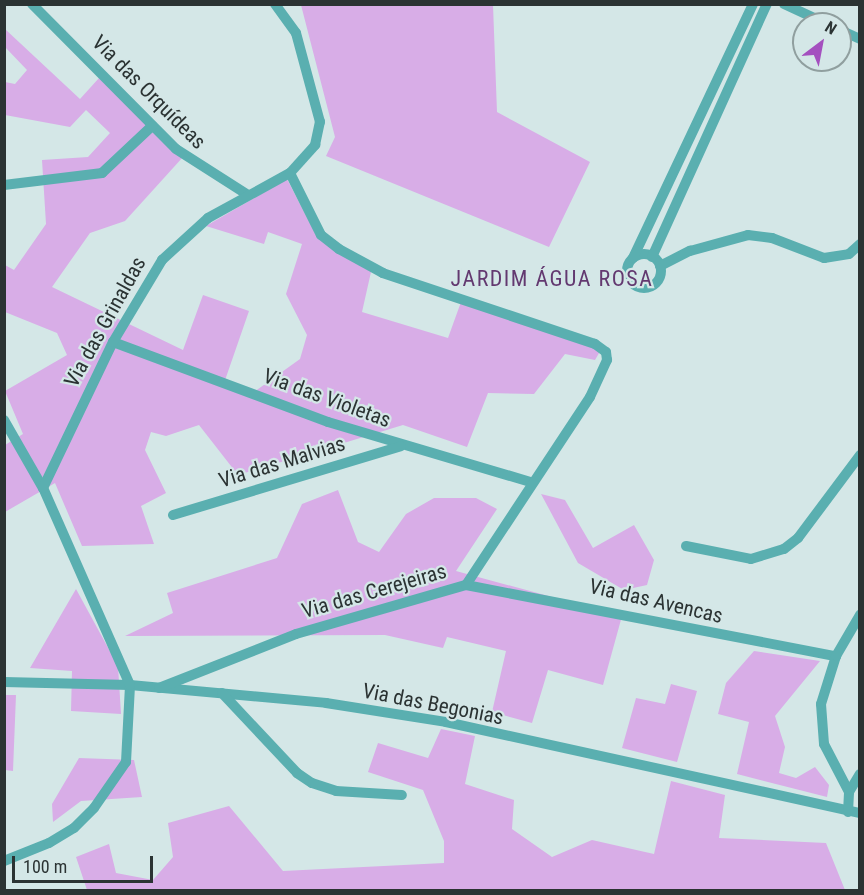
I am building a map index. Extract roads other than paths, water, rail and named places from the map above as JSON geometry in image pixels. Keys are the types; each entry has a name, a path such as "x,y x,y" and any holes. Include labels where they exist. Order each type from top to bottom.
{"street":[{"name":"Via das Orquídeas","path":"32,4 152,126 195,165 248,195"},
{"name":"Via das Grinaldas","path":"43,488 113,342 174,245 208,218 290,173 315,145 320,122 296,33 274,4"},
{"path":"753,4 627,274 637,287 653,285 660,266 690,251 748,235 772,238 824,258 849,254 860,244"},
{"path":"652,257 767,4"},
{"path":"784,4 801,12"},
{"path":"4,185 102,172 152,126"},
{"name":"Via das Cerejeiras","path":"159,688 296,634 466,585 601,376 608,356 595,344 383,273 339,249 321,235 290,173"},
{"path":"633,258 652,257"},
{"path":"652,257 660,266"},
{"name":"Via das Violetas","path":"113,342 402,446 531,482"},
{"path":"4,420 43,488 130,685 126,762 94,808 49,843 4,861"},
{"name":"Via das Malvias","path":"173,515 402,446"},
{"path":"686,546 751,559 784,549 798,538 860,455"},
{"name":"Via das Avencas","path":"466,585 836,656"},
{"path":"849,792 834,767 820,725 821,704 836,656 860,615"},
{"name":"Via das Begonias","path":"4,682 130,685 222,693 446,722 860,813"},
{"path":"222,693 312,783 336,791 402,795"},
{"path":"848,812 849,792 860,774"}],"district":[{"name":"JARDIM ÁGUA ROSA","path":"552,279"}]}
